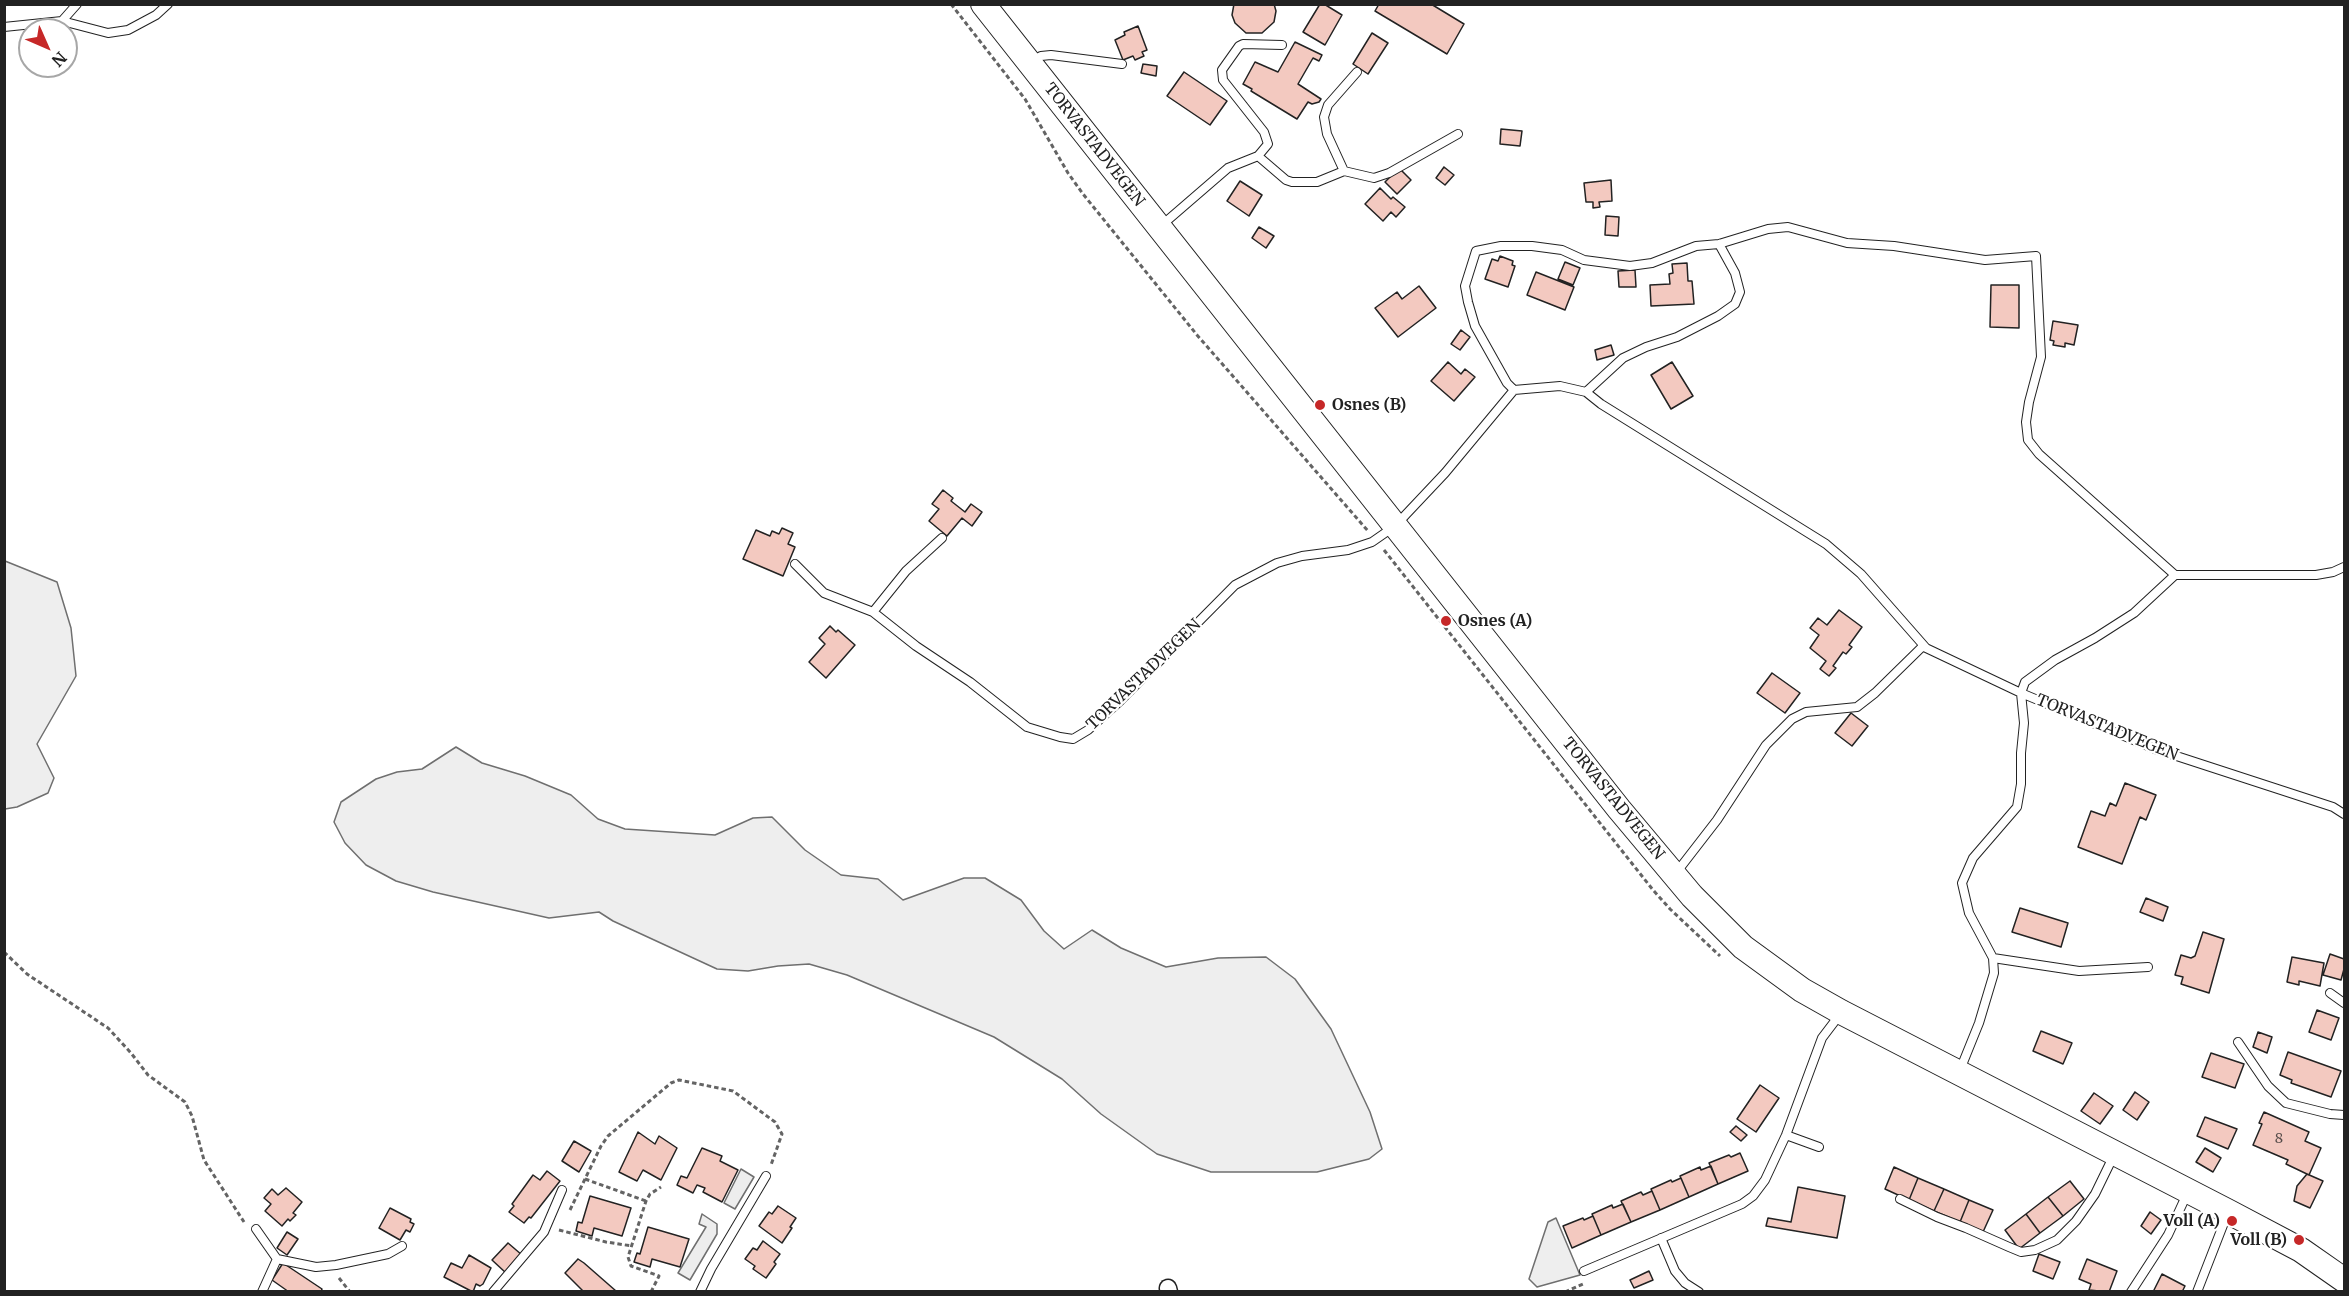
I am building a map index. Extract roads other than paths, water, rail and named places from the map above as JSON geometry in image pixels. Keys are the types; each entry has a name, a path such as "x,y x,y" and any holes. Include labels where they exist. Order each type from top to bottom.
{"main road":[{"name":"TORVASTADVEGEN","path":"982,4 1674,875 1720,925 1753,956 1802,990 1842,1012 2301,1250 2344,1280"}],"lane":[{"path":"65,18 77,4"},
{"path":"78,25 108,33 128,30 156,15 168,4"},
{"path":"1159,228 1228,168 1258,156 1268,144 1264,132 1223,80 1222,70 1239,46 1243,44 1282,45"},
{"name":"TORVASTADVEGEN","path":"1029,63 1041,56 1051,55 1122,64"},
{"path":"1344,171 1327,134 1324,117 1328,105 1358,72"},
{"path":"1258,156 1286,180 1292,182 1317,182 1344,171 1374,178 1389,173 1458,134"},
{"path":"2175,575 2134,613 2055,660 2025,682 2021,693 1923,646 1861,574 1827,544 1601,404 1586,392 1560,386 1514,390 1507,383 1475,326 1468,302 1465,286 1476,251 1502,246 1533,246 1562,250 1584,260 1630,266 1652,263 1696,246 1719,244 1768,229 1788,227 1847,243 1894,246 1984,260 2036,256 2041,357 2026,422 2028,440 2039,454 2175,575 2316,574 2333,572 2344,567"},
{"path":"1586,392 1623,358 1646,347 1677,337 1718,316 1735,304 1740,292 1735,273 1719,244"},
{"name":"TORVASTADVEGEN","path":"795,564 824,593 873,612 916,646 970,682 1027,727 1072,739 1088,730 1120,700 1235,585 1277,563 1302,556 1348,550 1372,542 1395,526 1445,473 1514,390"},
{"path":"873,612 906,571 942,538"},
{"name":"TORVASTADVEGEN","path":"1674,875 1717,820 1766,745 1792,719 1806,712 1857,707 1875,693 1923,646"},
{"name":"TORVASTADVEGEN","path":"1993,958 1969,913 1962,883 1973,858 2017,807 2021,784 2024,723 2021,693 2155,749 2333,807 2344,813"},
{"path":"1958,1073 1989,995 1994,973 1993,958 2079,972 2148,967"},
{"path":"2330,993 2344,1003"},
{"path":"1584,1271 1742,1204 1753,1196 1765,1180 1786,1135 1822,1038 1842,1012"},
{"path":"2238,1042 2268,1086 2286,1103 2330,1114 2344,1115"},
{"path":"1786,1135 1819,1147"},
{"path":"1900,1198 1937,1217 2021,1252 2035,1250 2057,1240 2076,1221 2096,1194 2115,1152"},
{"path":"700,1292 711,1269 766,1176"},
{"path":"493,1292 544,1232 562,1190"},
{"path":"2131,1292 2168,1235 2189,1191"},
{"path":"2197,1292 2229,1212"},
{"path":"256,1229 277,1259 316,1267 388,1254 402,1246"},
{"path":"1661,1238 1675,1270 1685,1283 1699,1292"},
{"path":"262,1292 277,1259"}],"place":[{"name":"Osnes (B)","path":"1320,405"},
{"name":"Osnes (A)","path":"1446,621"},
{"name":"Voll (A)","path":"2232,1221"},
{"name":"Voll (B)","path":"2299,1240"}]}
